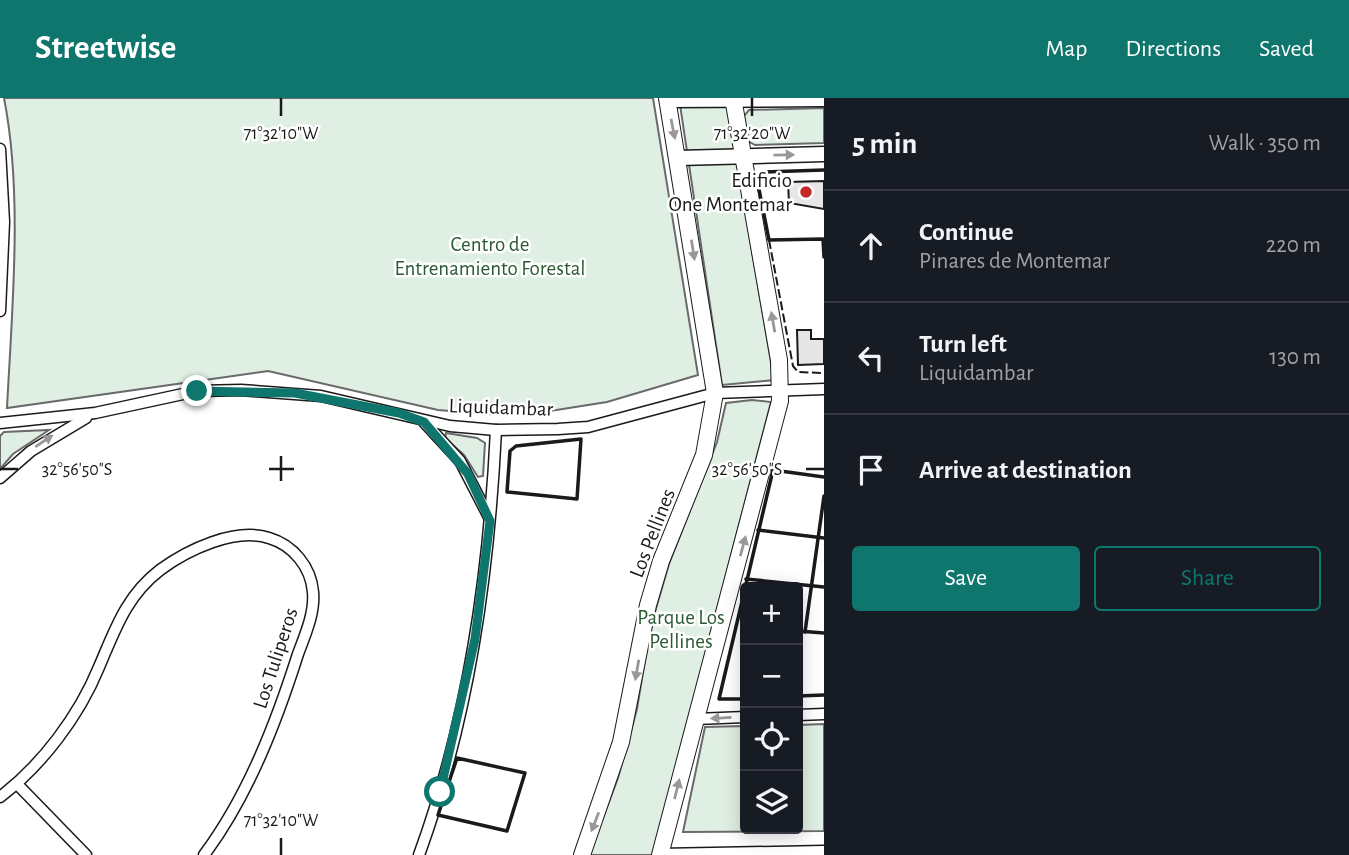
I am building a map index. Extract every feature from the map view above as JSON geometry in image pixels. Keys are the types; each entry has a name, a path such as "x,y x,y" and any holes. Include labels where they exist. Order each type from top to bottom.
{"main road":[{"name":"Los Pellines","path":"582,855 621,742 648,605 665,550 704,455 715,393 667,99"},
{"path":"660,855 775,423 781,390 779,360 734,99"}],"street":[{"path":"667,99 824,99"},
{"path":"0,149 4,222 0,311"},
{"path":"678,158 824,154"},
{"name":"Liquidambar","path":"0,422 95,413 197,391 242,390 321,396 373,406 424,422 496,430 588,427 715,393 824,389"},
{"name":"Liquidambar","path":"0,478 31,451 95,413"},
{"path":"424,422 464,467 490,521"},
{"path":"419,855 440,792 463,704 485,576 496,430"},
{"name":"Los Tuliperos","path":"0,797 17,784 69,722 99,668 116,623 147,582 175,560 218,541 249,535 270,538 288,547 302,562 311,580 312,608 285,696 260,757 204,855"},
{"path":"803,715 824,714"},
{"path":"696,719 740,717"},
{"path":"17,784 86,855"},
{"path":"660,855 824,851"}],"green space":[{"name":"Centro de Entrenamiento Forestal","path":"4,98 653,98 698,375 607,402 531,414 500,415 438,410 268,371 7,408 15,212 10,135"},
{"path":"679,98 726,98 774,380 722,385"},
{"path":"824,108 824,143 755,145 746,140 744,116 749,110"},
{"name":"Parque Los Pellines","path":"752,400 771,402 653,855 589,855 618,778 637,709 650,629 669,564 717,442 726,403"},
{"path":"49,430 13,454 0,469 0,436 4,432"},
{"path":"446,433 477,438 485,443 483,476 478,477 464,455 445,438"},
{"path":"824,724 824,831 803,831 803,725"},
{"path":"740,726 740,832 683,832 705,727"}],"building":[{"name":"Edificio One Montemar","path":"824,181 824,209 789,203 788,182"},
{"path":"797,330 811,330 811,339 824,339 824,364 798,365"}],"fence":[{"path":"769,240 793,366 798,372 824,373"}],"wall":[{"path":"824,170 764,172 757,179 769,240 823,239 824,257"},
{"path":"581,439 577,499 507,492 510,451 516,446 581,439"},
{"path":"740,699 719,699 773,470 824,477"},
{"path":"805,632 824,496"},
{"path":"758,530 824,538"},
{"path":"746,579 824,587"},
{"path":"803,631 824,633"},
{"path":"803,696 824,695"},
{"path":"457,758 525,773 507,831 438,815 457,758"}],"place":[{"name":"Edificio One Montemar","path":"806,192"}],"route":[{"path":"197,391 295,393 399,413 424,422 450,449 468,474 490,521 475,639 463,704 440,792"}]}
